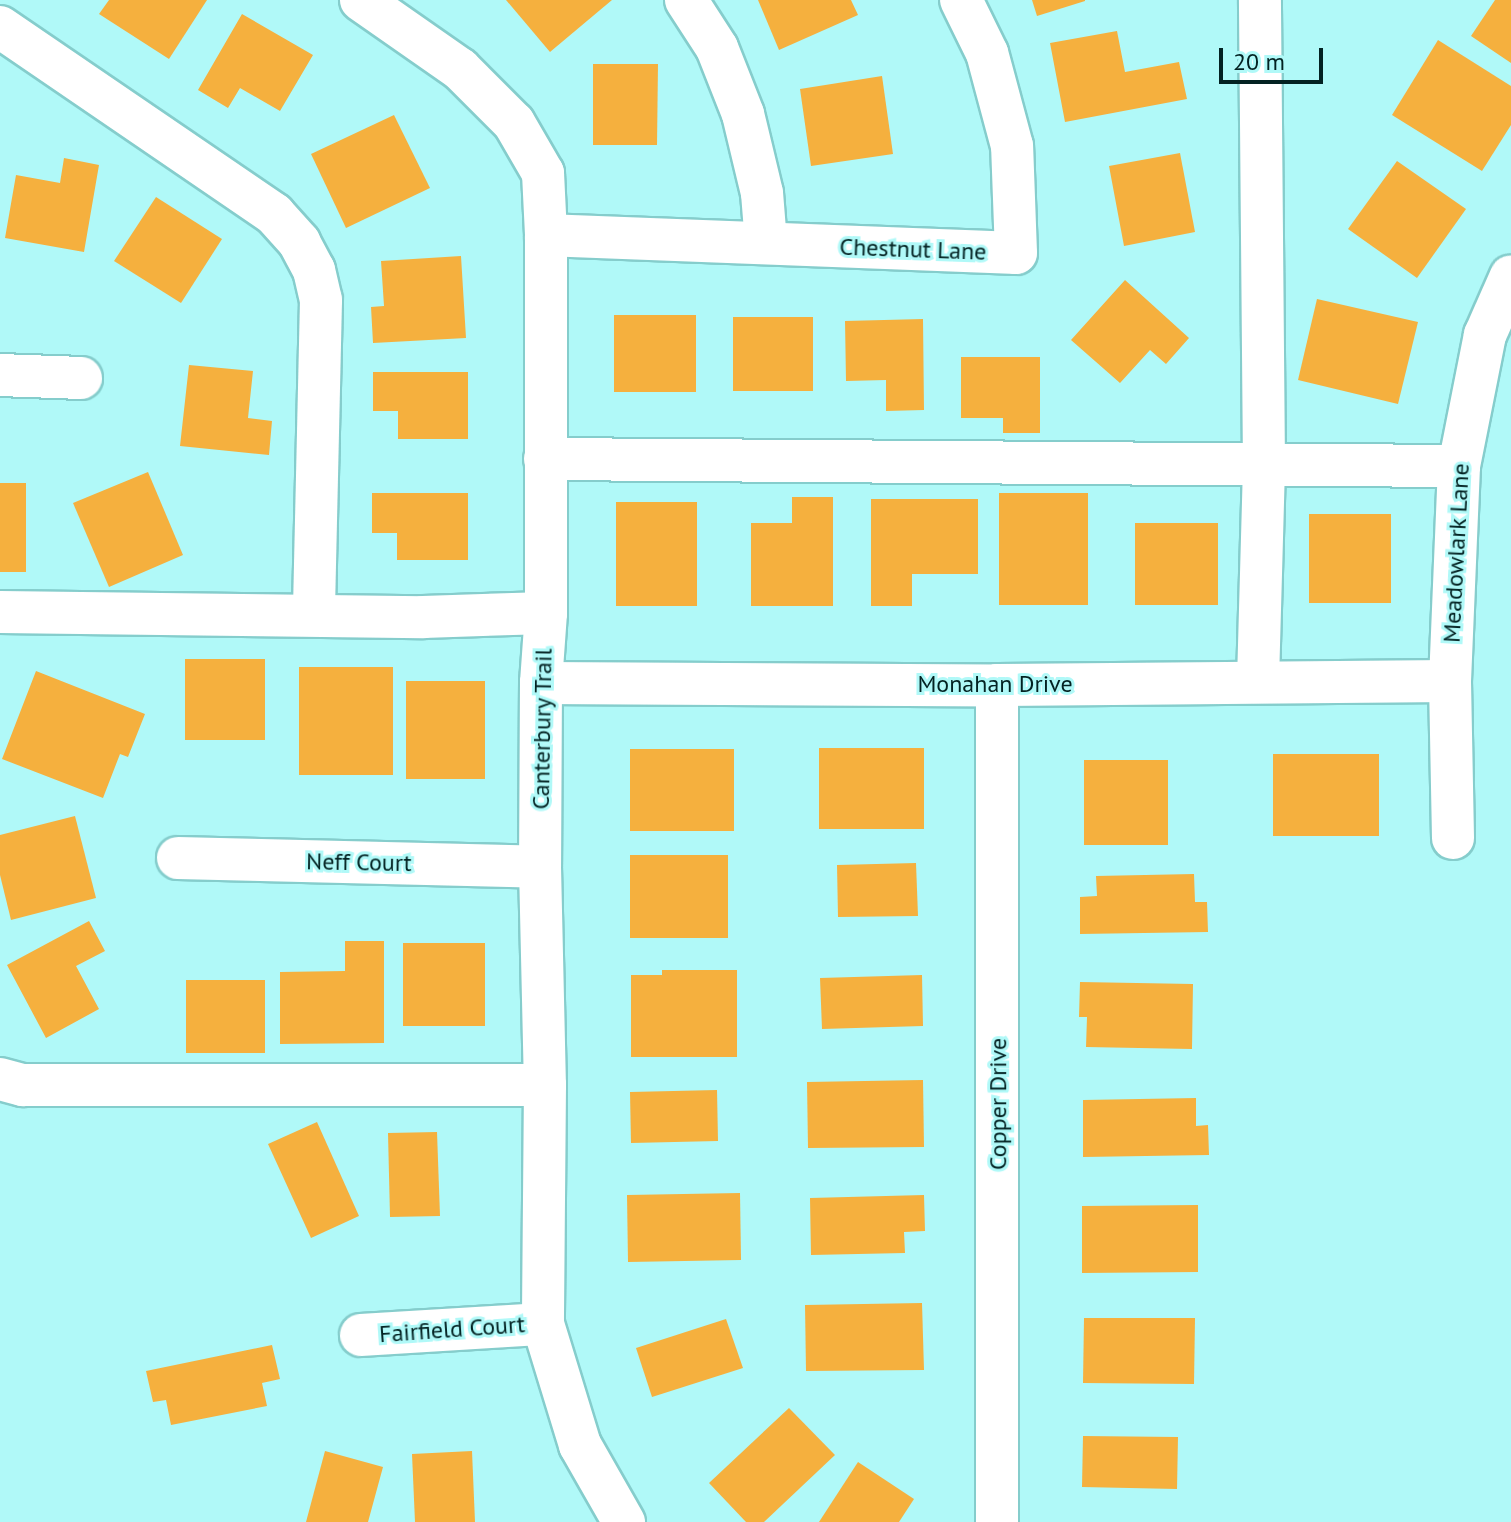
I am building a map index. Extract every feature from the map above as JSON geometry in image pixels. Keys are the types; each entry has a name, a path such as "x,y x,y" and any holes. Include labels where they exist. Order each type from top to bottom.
{"street":[{"name":"Canterbury Trail","path":"361,0 460,69 514,123 543,173 546,235 546,613 541,683 540,867 545,1085 543,1324 580,1445 624,1522"},
{"path":"686,0 717,48 743,114 762,193 766,243"},
{"name":"Chestnut Lane","path":"546,235 1016,253 1012,146 987,53 961,0"},
{"path":"1258,681 1264,466 1260,0"},
{"path":"0,27 274,214 304,251 314,270 321,300 314,614"},
{"name":"Meadowlark Lane","path":"1453,838 1450,681 1459,466 1485,335 1511,276"},
{"path":"0,375 81,378"},
{"path":"545,459 1459,466"},
{"path":"0,612 423,617 546,613"},
{"name":"Monahan Drive","path":"541,683 997,685 1450,681"},
{"name":"Copper Drive","path":"997,685 997,1522"},
{"name":"Neff Court","path":"178,858 540,867"},
{"path":"0,1079 23,1085 545,1085"},
{"name":"Fairfield Court","path":"361,1335 543,1324"}],"building":[{"path":"109,0 207,0 169,59 99,14"},
{"path":"506,0 612,0 550,52"},
{"path":"758,0 851,0 858,15 779,50"},
{"path":"1032,0 1085,0 1085,1 1037,16"},
{"path":"1495,0 1511,0 1511,63 1471,36"},
{"path":"242,14 313,55 280,111 240,88 228,108 198,90"},
{"path":"1117,31 1125,72 1179,62 1187,99 1065,122 1050,43"},
{"path":"1438,40 1511,86 1511,125 1482,171 1392,115"},
{"path":"593,64 658,64 657,145 593,145"},
{"path":"882,76 893,154 811,166 800,89"},
{"path":"394,115 430,188 346,228 311,154"},
{"path":"1180,153 1195,232 1124,246 1109,166"},
{"path":"64,158 99,165 84,252 5,238 16,175 60,183"},
{"path":"1397,161 1466,209 1417,278 1348,229"},
{"path":"156,197 222,239 181,303 114,261"},
{"path":"461,256 466,338 373,343 371,307 384,306 381,261"},
{"path":"1125,280 1189,338 1166,364 1150,350 1120,383 1071,340"},
{"path":"1317,299 1418,322 1398,404 1298,380"},
{"path":"614,315 696,315 696,392 614,392"},
{"path":"733,317 813,317 813,391 733,391"},
{"path":"923,319 924,410 886,411 886,380 846,381 845,321"},
{"path":"961,357 1040,357 1040,433 1003,433 1003,418 961,418"},
{"path":"189,365 253,371 248,418 272,421 269,455 180,446"},
{"path":"373,372 468,372 468,439 398,439 398,411 373,411"},
{"path":"148,472 183,555 109,587 73,503"},
{"path":"0,483 26,483 26,572 0,572"},
{"path":"372,493 468,493 468,560 397,560 397,533 372,533"},
{"path":"999,493 1088,493 1088,605 999,605"},
{"path":"792,497 833,497 833,606 751,606 751,523 792,523"},
{"path":"871,499 978,499 978,574 912,574 912,606 871,606"},
{"path":"616,502 697,502 697,606 616,606"},
{"path":"1309,514 1391,514 1391,603 1309,603"},
{"path":"1135,523 1218,523 1218,605 1135,605"},
{"path":"185,659 265,659 265,740 185,740"},
{"path":"299,667 393,667 393,775 299,775"},
{"path":"36,671 145,714 128,757 120,754 103,798 2,759"},
{"path":"406,681 485,681 485,779 406,779"},
{"path":"819,748 924,748 924,829 819,829"},
{"path":"630,749 734,749 734,831 630,831"},
{"path":"1273,754 1379,754 1379,836 1273,836"},
{"path":"1084,760 1168,760 1168,845 1084,845"},
{"path":"75,816 96,898 11,920 0,875 0,835"},
{"path":"630,855 728,855 728,938 630,938"},
{"path":"916,863 918,916 838,917 837,865"},
{"path":"1194,874 1195,902 1207,902 1208,932 1080,934 1080,897 1097,896 1096,876"},
{"path":"89,921 105,951 76,966 99,1009 46,1038 7,965"},
{"path":"345,941 384,941 384,1043 280,1044 280,972 345,971"},
{"path":"403,943 485,943 485,1026 403,1026"},
{"path":"662,970 737,970 737,1057 631,1057 631,975 662,975"},
{"path":"922,975 923,1026 822,1029 820,978"},
{"path":"186,980 265,980 265,1053 186,1053"},
{"path":"1080,982 1193,984 1192,1049 1086,1047 1087,1017 1079,1017"},
{"path":"923,1080 924,1147 808,1148 807,1082"},
{"path":"717,1090 718,1141 631,1143 630,1092"},
{"path":"1196,1098 1196,1126 1208,1125 1209,1155 1083,1157 1083,1100"},
{"path":"317,1122 359,1216 311,1238 268,1144"},
{"path":"437,1132 440,1216 390,1217 388,1133"},
{"path":"740,1193 741,1260 628,1262 627,1195"},
{"path":"924,1195 925,1231 904,1232 905,1253 811,1255 810,1198"},
{"path":"1198,1205 1198,1272 1082,1273 1082,1206"},
{"path":"922,1303 924,1370 806,1371 805,1305"},
{"path":"1084,1318 1195,1318 1194,1384 1083,1383"},
{"path":"726,1319 743,1368 652,1397 636,1348"},
{"path":"272,1345 280,1379 262,1383 267,1406 171,1425 166,1400 153,1402 146,1371"},
{"path":"789,1408 835,1455 764,1522 746,1522 709,1483"},
{"path":"1083,1436 1178,1437 1177,1489 1082,1487"},
{"path":"325,1451 383,1467 368,1522 306,1522"},
{"path":"472,1451 475,1522 415,1522 412,1454"},
{"path":"858,1462 914,1499 899,1522 819,1522"}]}
